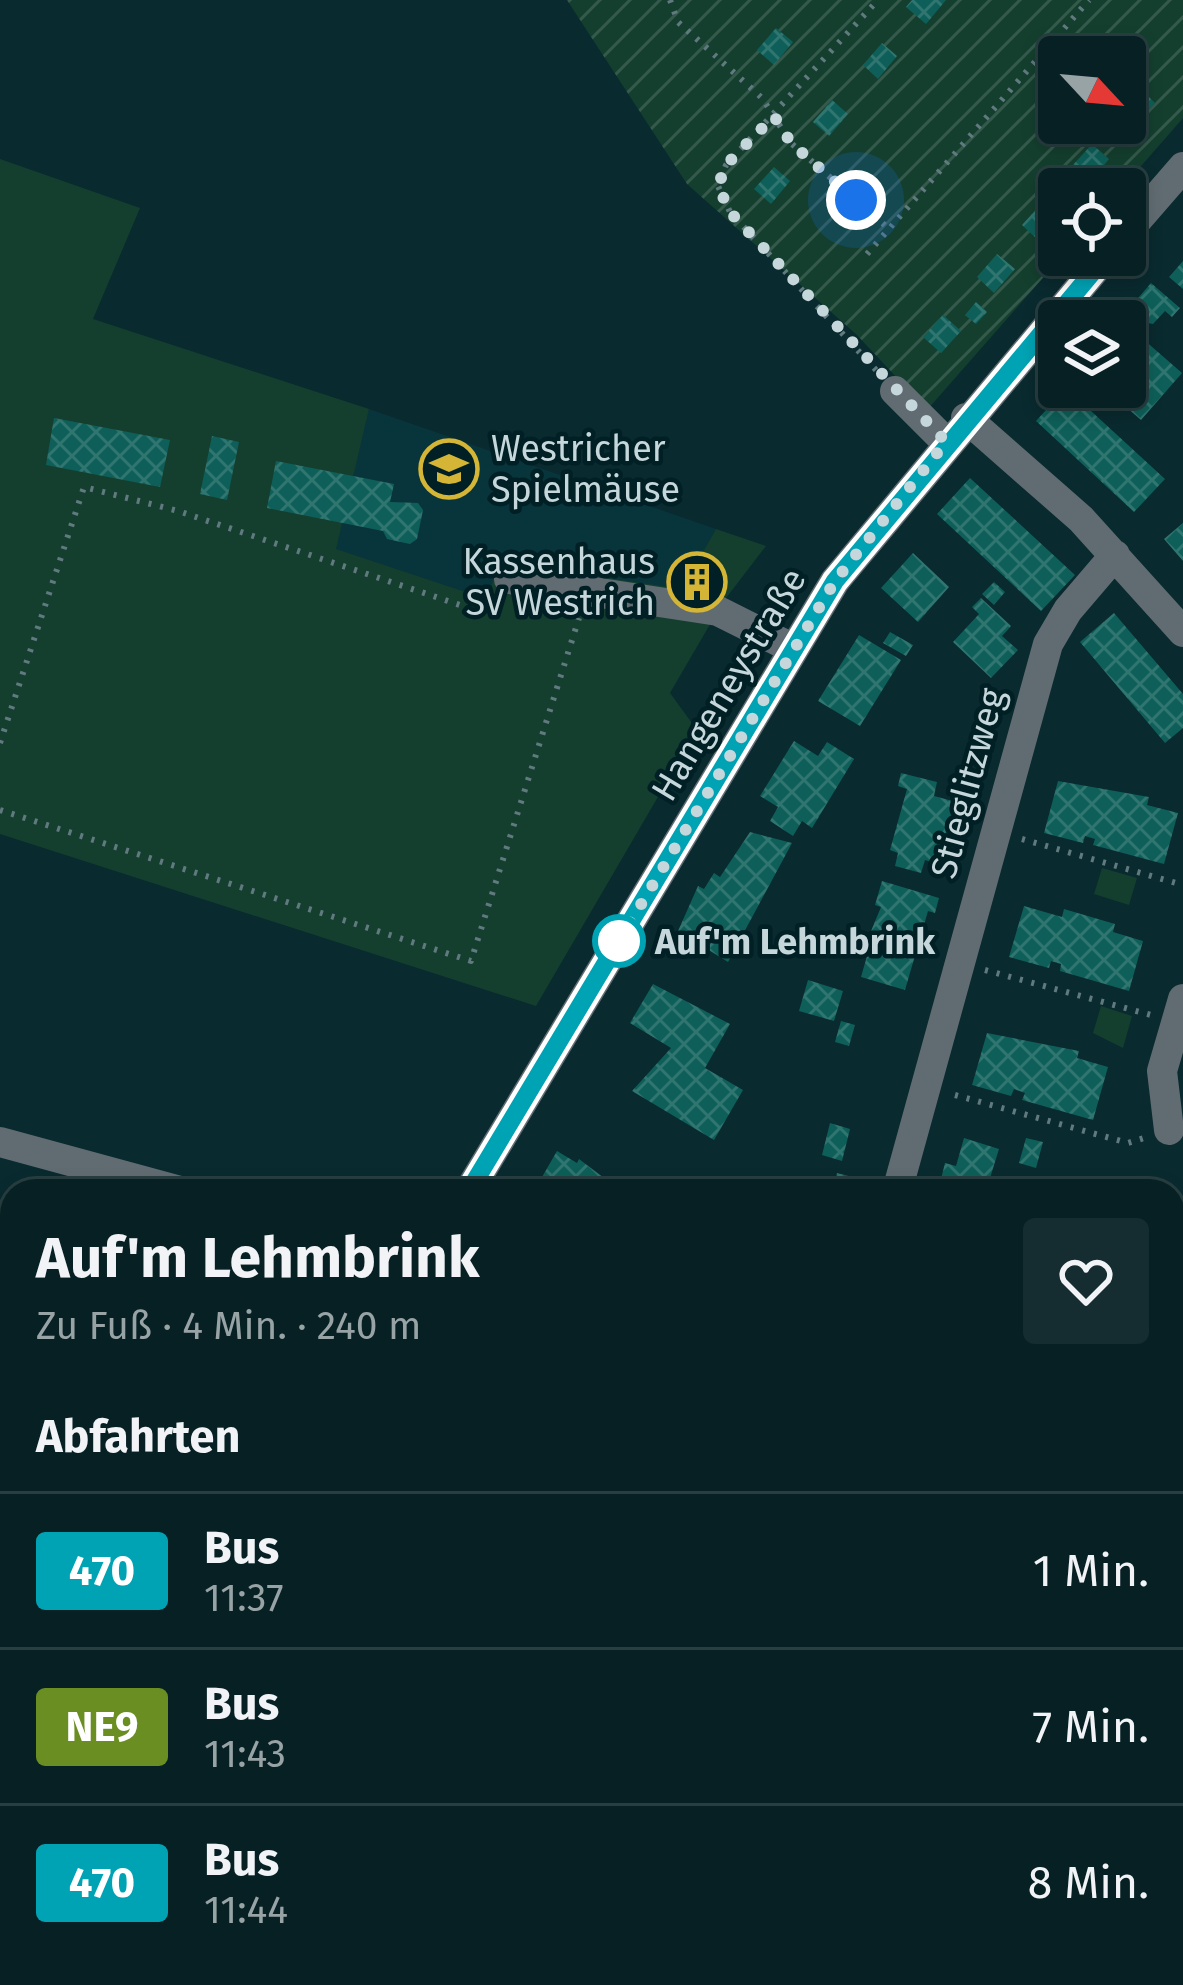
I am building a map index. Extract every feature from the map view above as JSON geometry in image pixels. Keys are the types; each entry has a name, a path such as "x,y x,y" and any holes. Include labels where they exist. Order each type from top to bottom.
{"street":[{"path":"1146,209 1183,166"},
{"name":"Hangeneystraße","path":"476,1179 794,649 874,527 1089,276"},
{"path":"895,391 956,430 1115,555 1183,632"},
{"name":"Stieglitzweg","path":"900,1179 1048,644 1068,610 1115,555"},
{"path":"509,579 718,611 794,649"},
{"path":"1169,1130 1162,1071 1183,999"},
{"path":"0,1142 137,1179"}],"path":[{"path":"670,0 678,22 762,98 791,143 889,229"},
{"path":"878,0 726,165 721,198 895,391"},
{"path":"867,254 1089,0"},
{"path":"0,743 84,487 178,511 496,617 509,579"},
{"path":"0,810 471,961 587,590"},
{"path":"995,831 1183,885"},
{"path":"958,963 1142,1013"},
{"path":"922,1086 1124,1142"}],"shaded area":[{"name":"Westricher Spielmäuse","path":"369,409 716,529 683,590 500,562 487,599 335,549"}],"green space":[{"path":"567,0 1183,0 1183,118 1139,168 1038,168 1038,276 1045,276 927,410 857,335 687,184"},
{"path":"0,159 140,208 93,319 369,409 336,549 487,599 499,562 682,589 716,529 766,546 723,602 670,693 697,730 536,1006 0,834"},
{"path":"1102,868 1137,878 1129,905 1094,894"},
{"path":"1101,1006 1132,1016 1123,1048 1093,1033"}],"building":[{"path":"912,0 946,0 926,24 906,7"},
{"path":"776,28 793,42 774,65 757,50"},
{"path":"882,43 897,56 878,79 863,65"},
{"path":"832,100 848,114 829,136 813,122"},
{"path":"1092,144 1109,159 1102,168 1072,166"},
{"path":"774,167 790,181 771,204 754,189"},
{"path":"1038,207 1038,240 1022,225"},
{"path":"997,254 1015,269 994,293 977,277"},
{"path":"1183,261 1183,289 1169,277"},
{"path":"1151,283 1180,308 1172,317 1165,311 1153,324 1146,323 1146,300 1136,300"},
{"path":"976,302 987,312 976,324 965,315"},
{"path":"943,315 961,331 941,353 923,337"},
{"path":"1146,342 1182,373 1141,420 1127,408 1146,408"},
{"path":"1048,408 1088,408 1165,479 1134,512 1036,421"},
{"path":"54,418 170,440 160,487 46,465"},
{"path":"212,436 239,442 227,500 200,494"},
{"path":"276,461 394,484 390,502 418,503 423,510 417,539 410,544 387,539 383,531 267,508"},
{"path":"970,478 1075,575 1041,611 937,514"},
{"path":"1183,523 1183,561 1164,539"},
{"path":"913,553 949,587 918,622 881,588"},
{"name":"Kassenhaus SV Westrich","path":"691,574 705,577 702,591 688,588"},
{"path":"994,582 1005,592 994,605 982,594"},
{"path":"981,598 1011,626 1002,636 1018,650 991,678 953,642 979,614 972,607"},
{"path":"1114,613 1183,694 1183,728 1165,743 1080,642"},
{"path":"890,632 913,645 906,656 883,643"},
{"path":"859,635 901,660 860,726 818,701"},
{"path":"794,741 818,756 827,742 854,759 812,828 802,821 793,836 770,821 778,807 760,796"},
{"path":"901,773 937,782 934,796 960,803 943,865 925,860 921,873 895,866 898,853 890,850 907,789 898,786"},
{"path":"1058,781 1149,797 1147,805 1178,813 1164,864 1093,845 1095,839 1085,836 1083,843 1044,833"},
{"path":"750,832 792,843 728,962 678,931 698,886 704,889 714,873 720,877"},
{"path":"882,881 939,898 935,913 928,911 905,990 861,977 869,949 864,948 881,907 875,905"},
{"path":"1024,906 1062,917 1064,909 1115,924 1113,932 1143,941 1129,991 1060,971 1061,964 1051,961 1049,968 1009,957"},
{"path":"808,980 843,991 834,1021 799,1011"},
{"path":"653,984 730,1024 705,1068 743,1090 714,1140 632,1091 671,1048 630,1023"},
{"path":"841,1021 855,1025 849,1046 835,1042"},
{"path":"987,1033 1079,1051 1077,1058 1108,1067 1093,1120 1022,1100 1025,1093 1014,1089 1011,1096 972,1085"},
{"path":"830,1123 850,1129 842,1161 822,1155"},
{"path":"964,1138 999,1149 990,1179 941,1179 945,1163 956,1166"},
{"path":"1026,1138 1043,1142 1036,1168 1019,1163"},
{"path":"557,1151 577,1163 579,1159 605,1179 541,1179"}],"bus line":[{"name":"470","path":"476,1179 835,581 874,527 1089,276"}],"place":[{"name":"Westricher Spielmäuse","path":"449,469"},
{"name":"Kassenhaus SV Westrich","path":"697,582"},
{"name":"Auf'm Lehmbrink","path":"619,941"}],"route":[{"path":"619,941 835,581 946,442 730,212 718,186 726,165 774,116 791,143 856,200"}]}
